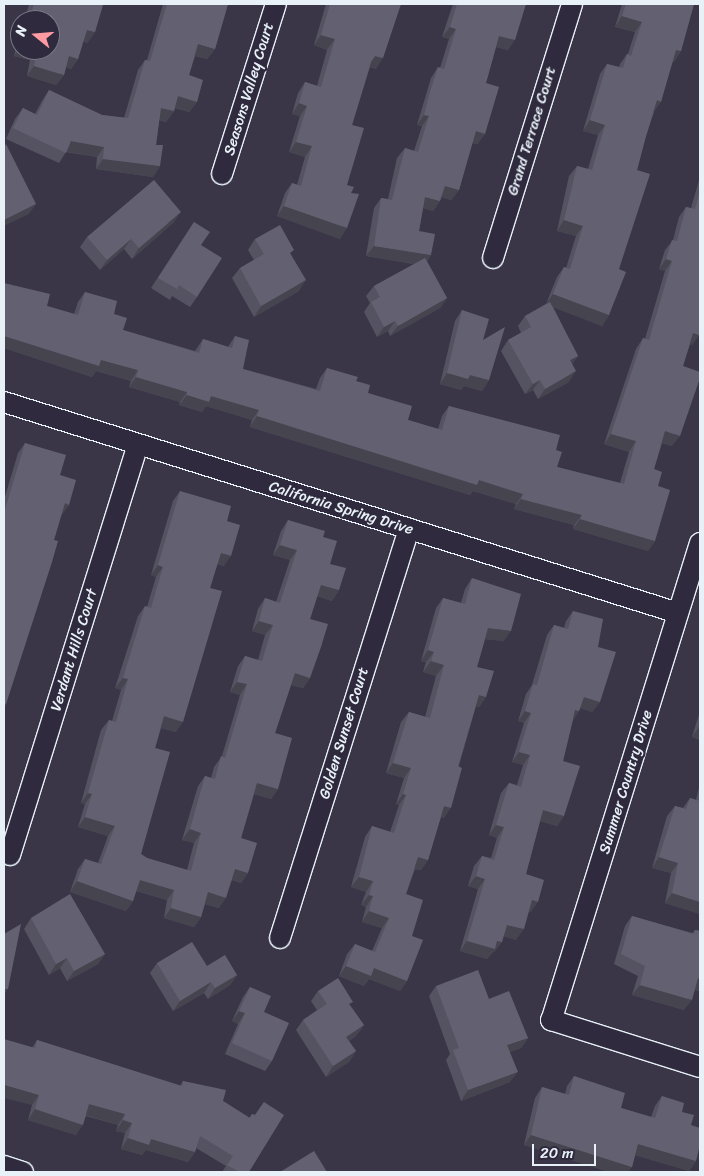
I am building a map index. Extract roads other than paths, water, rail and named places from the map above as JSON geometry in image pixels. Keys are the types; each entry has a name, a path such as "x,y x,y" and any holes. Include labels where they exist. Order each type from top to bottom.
{"street":[{"name":"Seasons Valley Court","path":"222,174 276,4"},
{"name":"Grand Terrace Court","path":"493,258 572,4"},
{"name":"California Spring Drive","path":"4,402 678,613"},
{"name":"Verdant Hills Court","path":"10,855 138,444"},
{"name":"Golden Sunset Court","path":"280,938 408,529"},
{"name":"Summer Country Drive","path":"700,543 551,1020 700,1067"},
{"path":"4,1166 23,1172"}]}
